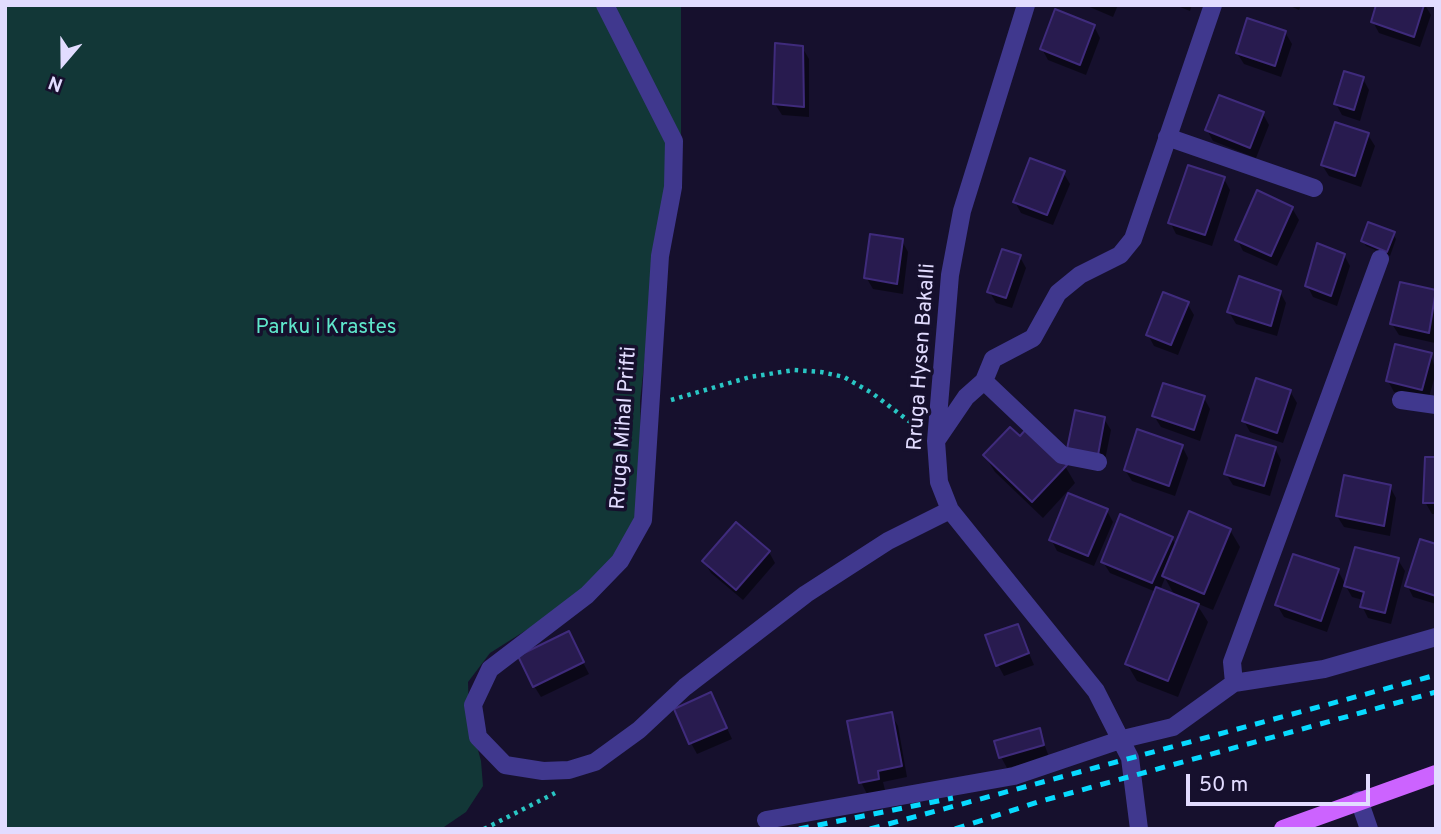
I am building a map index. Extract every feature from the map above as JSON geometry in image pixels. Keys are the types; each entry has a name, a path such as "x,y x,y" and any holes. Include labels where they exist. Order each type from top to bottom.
{"main road":[{"path":"1283,829 1436,774"}],"street":[{"name":"Rruga Mihal Prifti","path":"605,5 674,141 673,187 660,256 642,520 620,561 587,595 490,669 473,705 478,737 488,751 505,765 543,771 569,770 595,762 639,730 685,687 806,594 888,541 950,510"},
{"name":"Rruga Hysen Bakalli","path":"1026,5 962,211 950,275 936,441 939,482 950,510 1096,691 1123,739 1134,776 1139,829"},
{"path":"936,441 966,397 984,381 993,359 1034,338 1058,293 1080,275 1120,255 1133,239 1213,5"},
{"path":"1167,137 1314,188"},
{"path":"1234,682 1232,662 1380,259"},
{"path":"984,381 1062,455 1098,462"},
{"path":"1401,400 1436,405"},
{"path":"766,820 1002,779 1123,739 1173,727 1234,682 1324,669 1436,638"},
{"path":"1359,800 1369,829"}],"path":[{"path":"648,407 750,377 794,370 821,372 844,377 872,393 936,441"}],"green space":[{"name":"Parku i Krastes","path":"5,5 681,5 681,141 656,258 640,401 642,485 636,520 616,558 588,591 490,653 468,682 469,717 481,761 483,786 466,812 441,829 5,829"}],"building":[{"path":"1376,5 1424,5 1414,37 1371,22"},
{"path":"1055,9 1095,25 1080,65 1040,49"},
{"path":"1247,18 1286,31 1275,66 1236,53"},
{"path":"775,43 803,46 804,107 773,104"},
{"path":"1344,71 1364,77 1354,110 1334,104"},
{"path":"1219,95 1264,112 1250,148 1205,130"},
{"path":"1335,122 1369,133 1355,176 1321,165"},
{"path":"1030,158 1065,171 1047,215 1013,202"},
{"path":"1188,165 1225,177 1205,235 1168,223"},
{"path":"1257,190 1293,207 1271,256 1235,240"},
{"path":"1368,222 1395,232 1387,252 1361,241"},
{"path":"870,234 903,239 897,284 864,278"},
{"path":"1317,243 1345,254 1331,296 1305,286"},
{"path":"1002,249 1021,255 1006,298 987,292"},
{"path":"1239,276 1281,291 1271,326 1227,312"},
{"path":"1400,282 1436,290 1429,333 1390,324"},
{"path":"1163,292 1189,302 1171,345 1146,335"},
{"path":"1395,344 1432,353 1422,390 1386,381"},
{"path":"1256,378 1291,390 1277,433 1242,421"},
{"path":"1163,383 1205,396 1194,430 1152,416"},
{"path":"1075,410 1105,417 1098,455 1067,449"},
{"path":"1010,427 1020,436 1027,428 1067,465 1032,502 983,455"},
{"path":"1137,429 1183,445 1169,486 1124,470"},
{"path":"1236,435 1276,447 1264,486 1224,474"},
{"path":"1425,457 1436,457 1436,503 1423,503"},
{"path":"1344,475 1391,485 1384,526 1336,516"},
{"path":"1068,493 1108,509 1088,556 1049,540"},
{"path":"1189,511 1231,529 1204,594 1162,576"},
{"path":"1120,514 1173,537 1152,583 1101,562"},
{"path":"736,522 770,551 736,590 702,561"},
{"path":"1420,539 1436,544 1436,596 1405,586"},
{"path":"1355,547 1399,558 1385,613 1360,607 1364,592 1344,586"},
{"path":"1293,554 1339,569 1321,621 1275,605"},
{"path":"1156,587 1199,604 1168,681 1125,664"},
{"path":"1018,624 1029,653 996,666 985,635"},
{"path":"569,631 584,662 533,687 518,656"},
{"path":"711,692 727,728 689,744 674,709"},
{"path":"892,712 902,766 878,771 879,779 859,783 847,721"},
{"path":"1040,728 1044,745 999,758 994,741"}],"railway":[{"path":"870,829 1436,675"},
{"path":"955,829 1038,802 1436,692"},
{"path":"799,829 953,798"}]}
